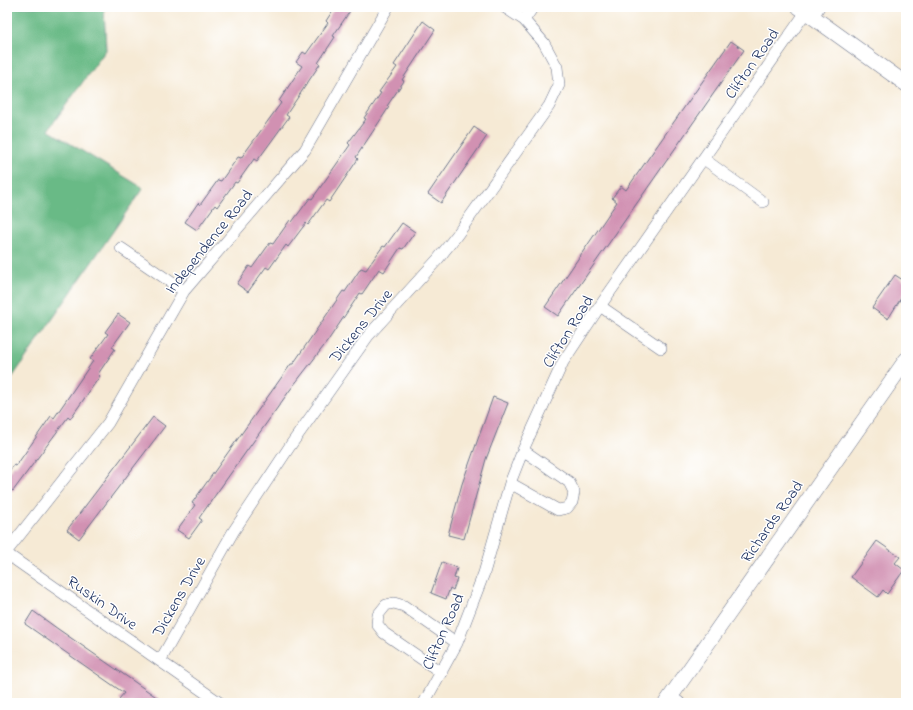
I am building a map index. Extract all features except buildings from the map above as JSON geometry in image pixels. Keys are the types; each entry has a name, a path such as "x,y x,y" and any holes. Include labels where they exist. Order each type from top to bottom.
{"street":[{"name":"Independence Road","path":"7,551 108,423 184,292 305,150 388,7"},
{"path":"504,7 524,20 533,7"},
{"path":"806,10 906,84"},
{"name":"Clifton Road","path":"424,703 442,673 457,643 484,573 510,483 523,450 563,362 600,306 704,159 806,10"},
{"name":"Dickens Drive","path":"160,661 233,532 290,446 368,336 438,259 457,235 549,106 559,85 557,67 544,44 524,20"},
{"path":"704,159 763,202"},
{"path":"121,248 184,292"},
{"path":"600,306 662,348"},
{"name":"Richards Road","path":"672,701 906,360"},
{"path":"510,483 558,510 568,508 572,502 574,492 569,482 523,450"},
{"name":"Ruskin Drive","path":"7,554 220,703"},
{"path":"442,673 384,633 377,624 378,615 386,604 394,603 404,606 457,643"}],"green space":[{"path":"7,7 104,7 106,50 48,130 143,188 7,385"}]}
